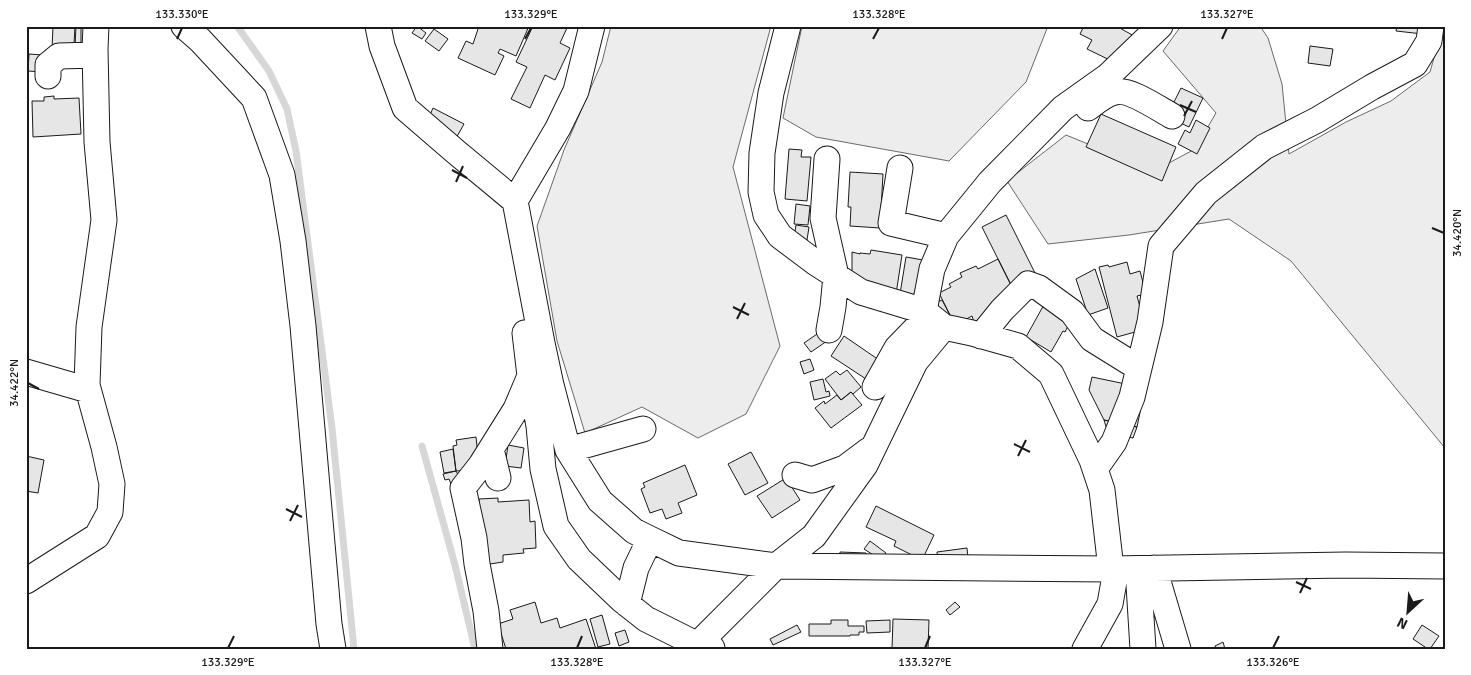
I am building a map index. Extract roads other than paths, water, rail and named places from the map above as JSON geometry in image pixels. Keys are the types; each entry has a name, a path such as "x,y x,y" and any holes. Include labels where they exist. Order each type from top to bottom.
{"street":[{"path":"26,581 97,536 110,512 112,484 87,385 89,328 104,220 97,142 96,26"},
{"path":"184,26 200,40 254,98 282,175 304,326 329,624 333,649"},
{"path":"378,26 382,46 405,108 515,201 551,385 568,450 600,501 634,530 650,539 679,553 776,566 1111,569 1346,565 1445,566"},
{"path":"515,201 558,128 576,91 592,26"},
{"path":"788,26 771,93 762,153 762,192 766,215 780,236 860,292 981,336 1018,346 1051,374 1095,469 1102,490 1111,569"},
{"path":"529,273 519,299 539,426 543,469 556,526 579,559 646,620 701,648 776,566 814,536 865,465 915,362 932,318 932,270 946,236 990,182 1063,108 1108,76 1160,26"},
{"path":"1095,469 1114,442 1132,397 1150,322 1161,246 1206,193 1264,147 1317,120 1415,64 1429,41 1431,26"},
{"path":"48,76 48,65 59,56 95,55"},
{"path":"1063,108 1085,109 1116,91 1135,95 1172,116"},
{"path":"827,159 823,218 836,276 829,330"},
{"path":"900,168 891,223 946,236"},
{"path":"981,336 1002,310 1028,284 1039,288 1072,312 1092,339 1139,366"},
{"path":"875,387 897,348 932,318"},
{"path":"26,372 88,390"},
{"path":"490,649 474,538 463,488 481,465 516,409 530,376"},
{"path":"568,450 643,429"},
{"path":"796,475 812,480 845,468 875,445"},
{"path":"491,449 498,478"},
{"path":"627,604 636,568 650,539"},
{"path":"1143,649 1146,568"},
{"path":"1146,568 1178,649"},
{"path":"1085,649 1110,604 1116,570 1111,569"}],"waterway":[{"path":"237,26 269,71 287,109 296,151 332,428 354,649"},
{"path":"422,446 455,565 475,649"}]}
